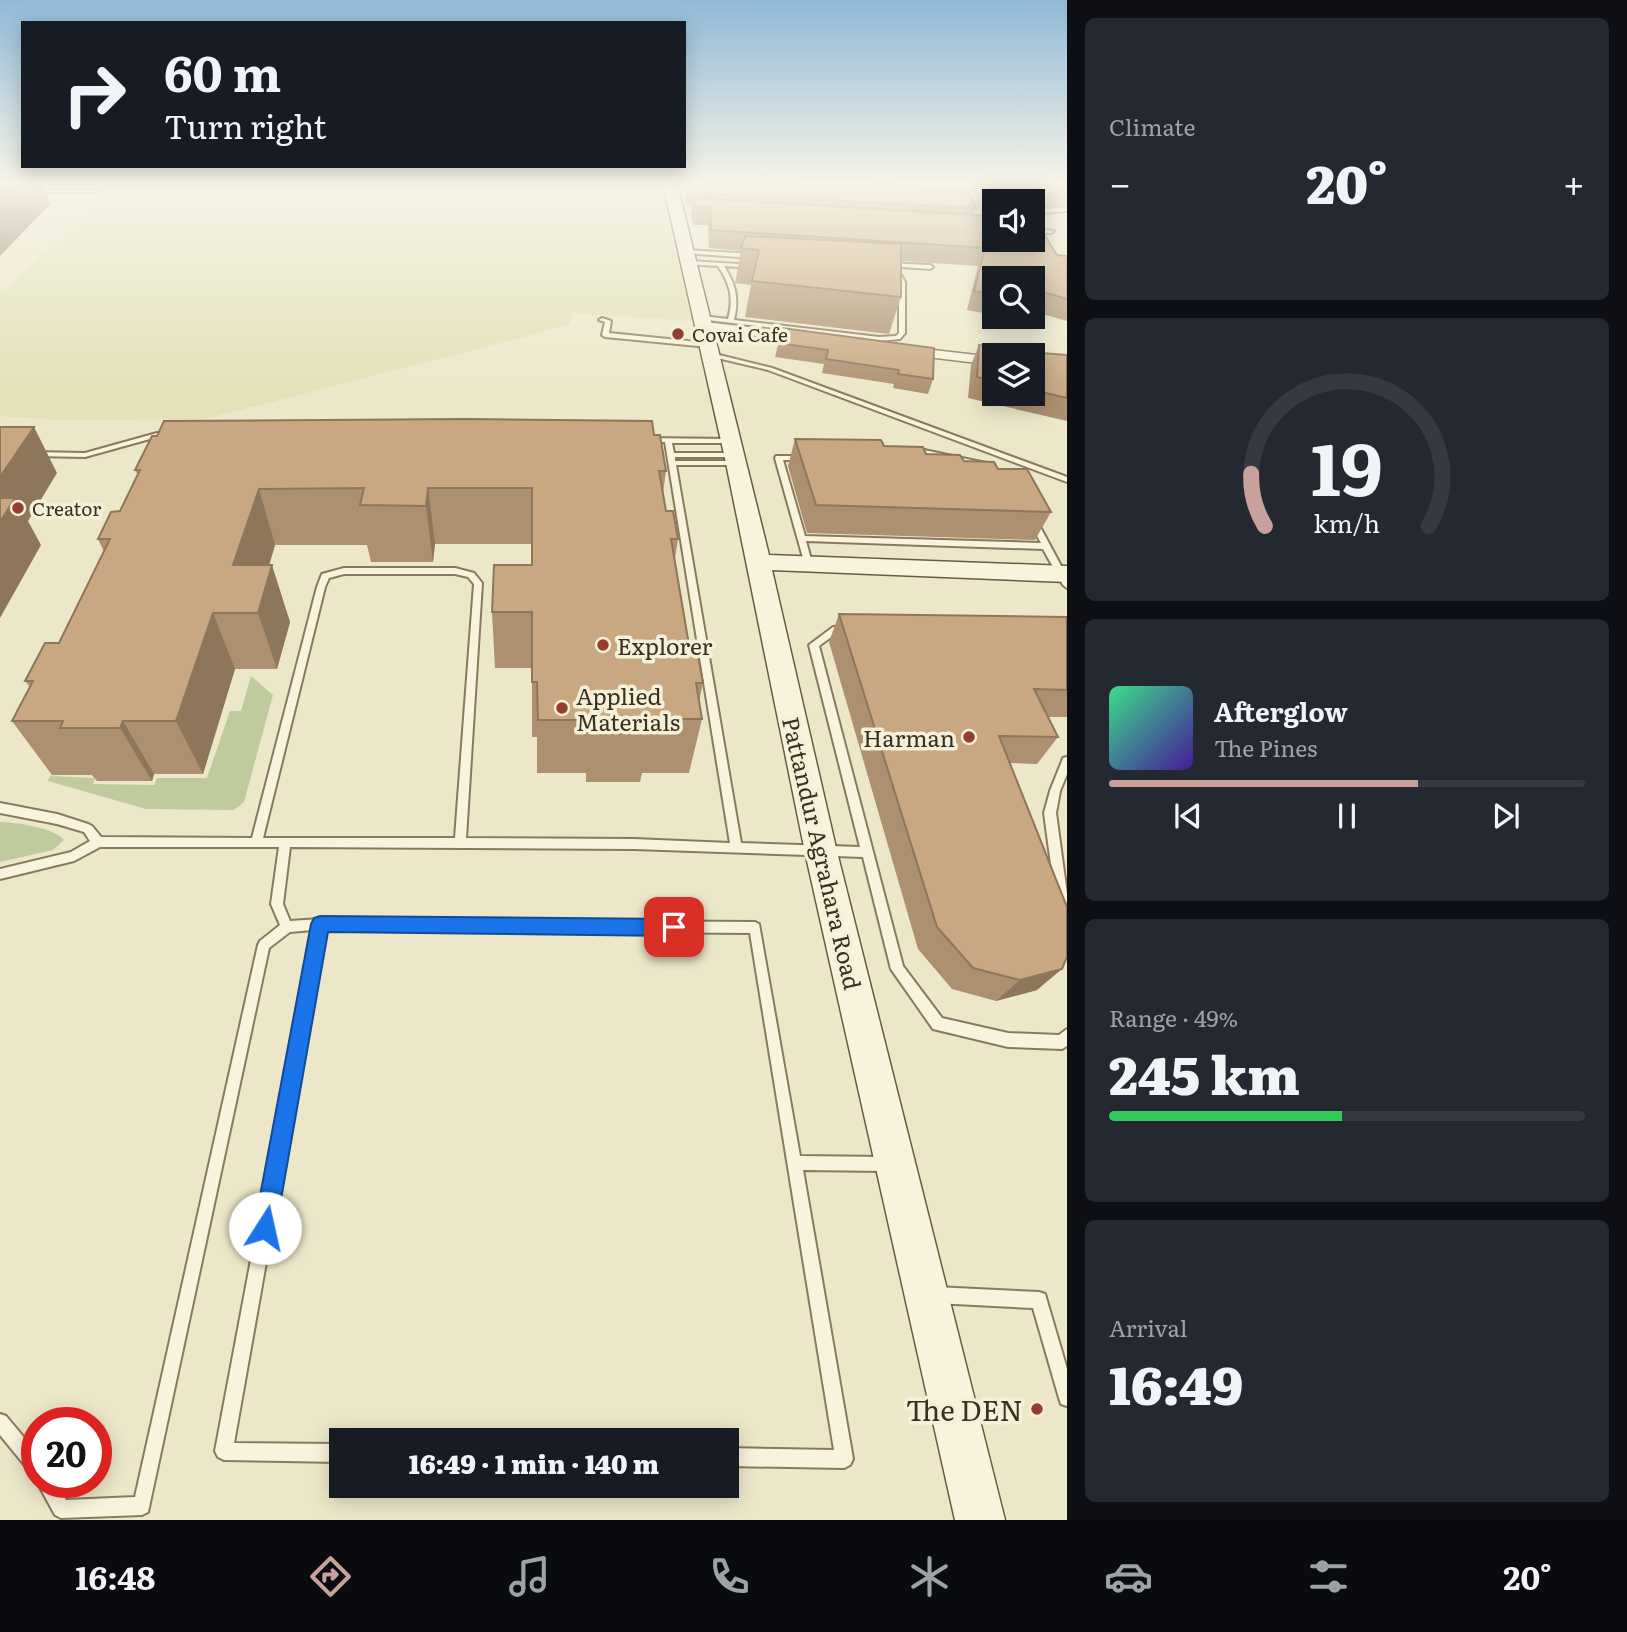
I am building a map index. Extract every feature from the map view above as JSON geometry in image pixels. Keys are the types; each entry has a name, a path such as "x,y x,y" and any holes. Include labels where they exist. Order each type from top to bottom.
{"street":[{"name":"Pattandur Agrahara Road","path":"687,255 734,453 821,852 980,1520"},
{"path":"706,336 982,360"},
{"path":"759,570 808,563 1066,581"},
{"path":"759,570 1066,581"}],"lane":[{"path":"687,258 767,257"},
{"path":"687,258 720,265 759,267"},
{"path":"876,264 930,267"},
{"path":"720,265 735,290 736,299 731,321"},
{"path":"706,336 731,321 879,339 898,338 902,333 902,282 899,276 876,273"},
{"path":"602,320 608,321 605,335 706,336 770,369 1067,480"},
{"path":"24,454 85,455 157,435 185,435"},
{"path":"640,440 668,440 734,453"},
{"path":"668,440 736,845"},
{"path":"927,452 981,464 998,472"},
{"path":"671,459 734,453"},
{"path":"808,563 779,458 818,458"},
{"path":"1030,515 1066,581"},
{"path":"802,538 1046,546"},
{"path":"256,843 325,576 344,571 455,571 471,575 478,583 460,843"},
{"path":"863,628 836,629 814,645 897,969 938,1024 1008,1040 1062,1042 1067,1037"},
{"path":"1063,913 1050,813 1067,761"},
{"path":"0,808 57,819 88,830 98,842"},
{"path":"0,874 74,856 98,842 736,845 821,852 867,852"},
{"path":"285,843 276,904 287,927"},
{"path":"320,924 224,1451 329,1453"},
{"path":"55,1498 61,1508 142,1506 264,945 287,927 320,924 755,928 844,1459 739,1457"},
{"path":"794,1163 896,1164"},
{"path":"927,1295 1040,1300 1067,1398"},
{"path":"0,1422 21,1448"}],"green space":[{"path":"43,255 676,255 692,321 572,313 570,325 205,419 59,420 0,416 0,292"},
{"path":"251,676 273,695 244,802 234,810 146,809 48,781 50,776 95,778 93,784 154,785 157,778 207,778 230,711 241,711"},
{"path":"0,822 44,829 64,840 53,850 0,862"}],"building":[{"path":"758,255 901,255 901,297 752,281"},
{"path":"983,255 1067,256 1067,299 1045,293 1045,266 982,266 982,293 974,291"},
{"path":"782,328 934,348 933,379 898,374 899,370 826,359 828,350 778,343"},
{"path":"979,345 982,345 982,378 977,377"},
{"path":"1045,353 1067,355 1067,398 1045,393"},
{"path":"164,421 652,421 654,435 660,435 666,471 659,471 666,511 673,511 678,539 671,539 689,645 696,645 703,683 696,683 702,719 648,719 649,729 590,729 590,720 538,720 537,682 532,682 532,612 492,612 494,565 532,565 532,488 428,488 426,506 360,505 364,488 259,489 233,565 272,565 258,613 213,613 176,721 123,721 120,728 60,728 63,721 12,721 33,681 25,681 45,643 59,643 110,539 98,539 111,512 120,511 140,470 135,470 152,436 157,436"},
{"path":"0,427 34,427 0,477"},
{"path":"795,439 881,440 884,446 923,447 926,454 960,455 964,461 994,462 998,469 1027,469 1051,512 816,505"},
{"path":"0,498 15,498 0,522"},
{"path":"839,614 1067,617 1067,690 1034,689 1058,737 999,736 1067,907 1067,957 1062,969 1020,980 973,968 937,927"}],"place":[{"name":"Covai Cafe","path":"678,334"},
{"name":"Creator","path":"18,508"},
{"name":"Explorer","path":"603,645"},
{"name":"Applied Materials","path":"562,708"},
{"name":"Harman","path":"969,737"},
{"name":"The DEN","path":"1037,1409"}],"route":[{"path":"265,1228 320,924 674,927"}]}
